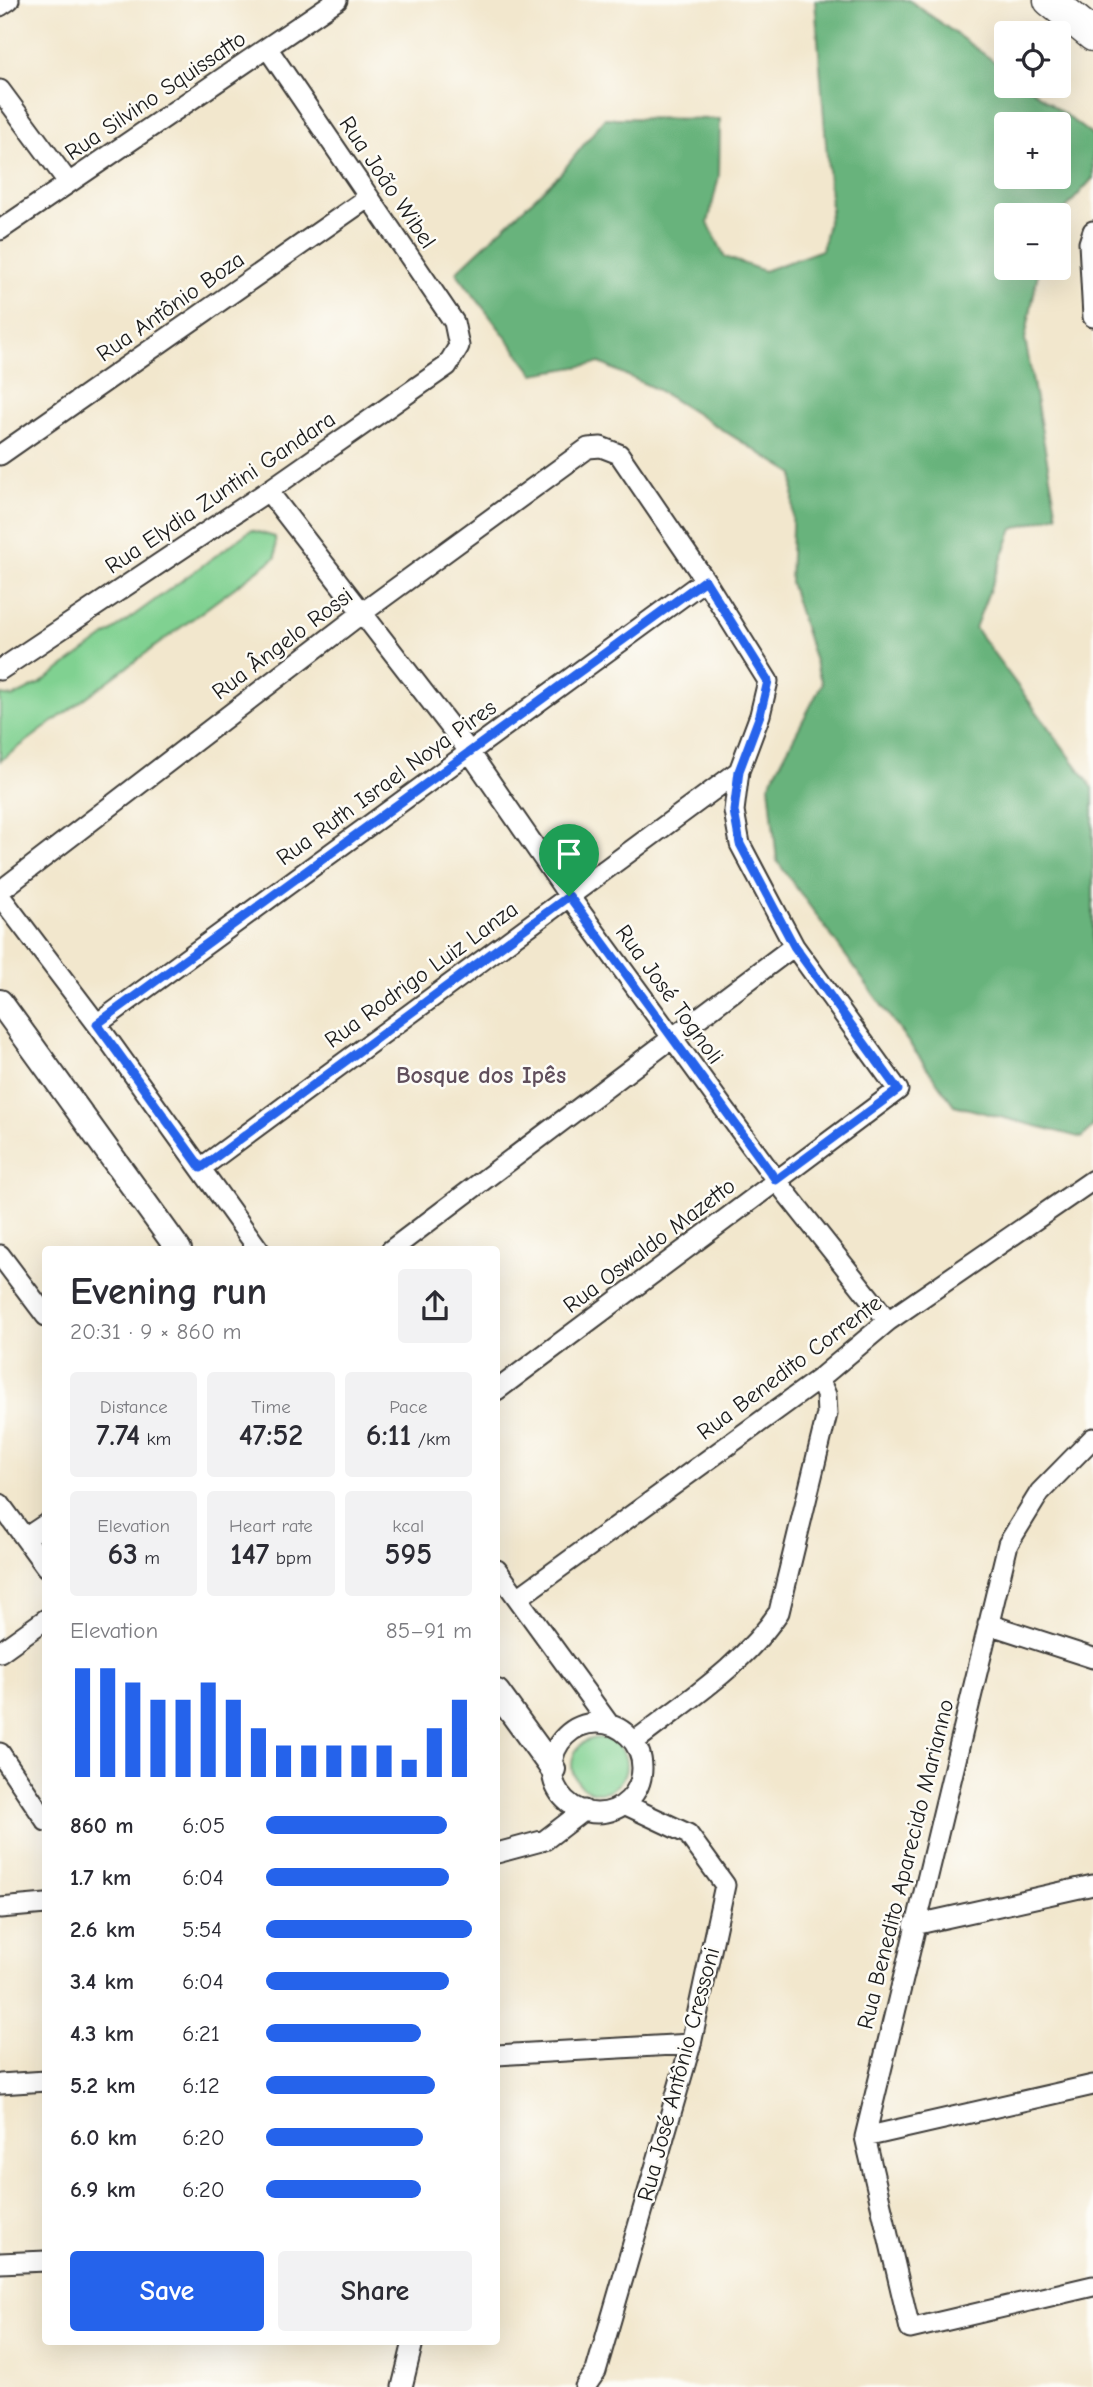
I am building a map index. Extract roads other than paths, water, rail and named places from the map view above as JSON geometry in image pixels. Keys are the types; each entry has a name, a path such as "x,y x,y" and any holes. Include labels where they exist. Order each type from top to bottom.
{"main road":[{"path":"1050,0 1093,35"}],"street":[{"path":"0,6 9,0"},
{"name":"Rua Silvino Squissatto","path":"0,230 68,181 268,49 337,0"},
{"name":"Rua João Wibel","path":"268,49 454,322 459,346"},
{"path":"0,90 68,181"},
{"name":"Rua Antônio Boza","path":"0,455 369,197"},
{"path":"1093,231 1089,243 1093,317"},
{"name":"Rua Elydia Zuntini Gandara","path":"0,670 268,491 447,366 459,346"},
{"name":"Rua Ângelo Rossi","path":"0,894 362,613 588,448 601,447 619,454 705,580"},
{"name":"Rua José Tognoli","path":"268,491 469,751 569,896 776,1180 888,1321"},
{"path":"396,1246 794,946 740,844 734,811 739,771 760,715 768,681 705,580"},
{"name":"Rua Ruth Israel Noya Pires","path":"97,1024 705,580"},
{"name":"Rua Rodrigo Luiz Lanza","path":"201,1168 739,771"},
{"path":"0,894 256,1246"},
{"name":"Rua Oswaldo Mazetto","path":"500,1388 898,1090 794,946"},
{"path":"0,1002 176,1246"},
{"name":"Rua Benedito Corrente","path":"518,1598 820,1379 888,1321 1093,1180"},
{"path":"0,1255 42,1311"},
{"path":"634,1742 737,1661 766,1631 779,1612 827,1414 826,1395 820,1379"},
{"name":"Rua Benedito Aparecido Marianno","path":"1093,1438 1040,1492 1008,1544 865,2137 910,2329 1093,2286"},
{"path":"0,1504 42,1561"},
{"path":"25,1538 42,1527"},
{"path":"500,1574 609,1724"},
{"path":"0,1652 42,1622"},
{"path":"988,1624 1093,1658"},
{"path":"500,1696 552,1769 562,1795 584,1811 598,1813 624,1804 640,1782 640,1754 634,1742 623,1731 609,1724 595,1723 569,1732 560,1742 552,1769"},
{"path":"0,1753 42,1815"},
{"name":"Rua José Antônio Cressoni","path":"585,2387 596,2371 691,2044 724,1885 688,1834 624,1804"},
{"path":"500,1852 545,1840 584,1811"},
{"path":"914,1925 1093,1885"},
{"path":"0,1908 42,1904"},
{"path":"500,2055 691,2044"},
{"path":"0,2084 42,2081"},
{"path":"865,2137 1093,2085"},
{"path":"0,2263 42,2261"},
{"path":"402,2387 412,2345"}],"district":[{"name":"Bosque dos Ipês","path":"481,1075"}]}
